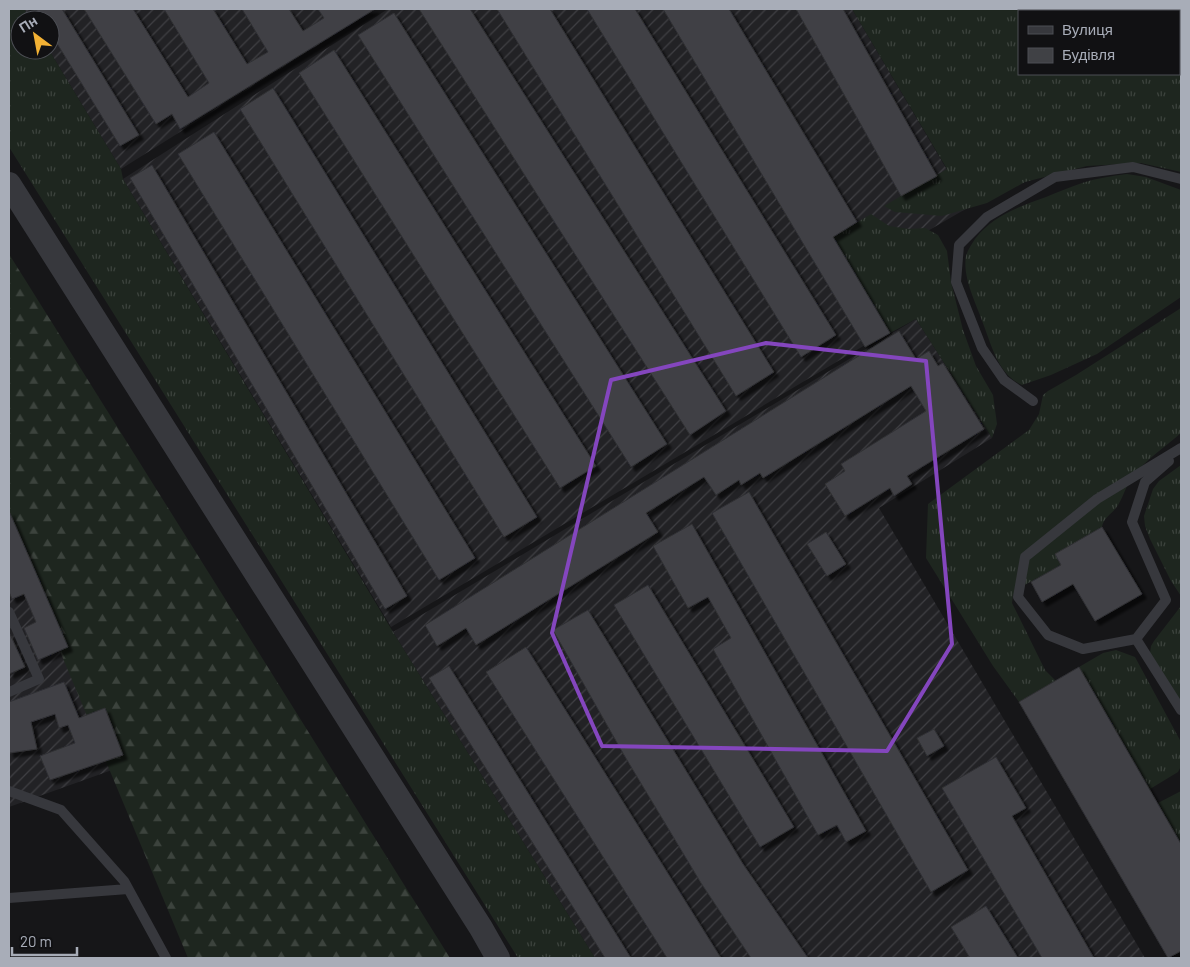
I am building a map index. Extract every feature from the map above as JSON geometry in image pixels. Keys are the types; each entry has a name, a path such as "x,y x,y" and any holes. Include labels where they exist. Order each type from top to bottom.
{"street":[{"path":"9,184 481,928 498,958"}],"lane":[{"path":"1033,401 1004,380 982,348 956,282 959,245 987,217 1055,177 1133,167 1181,179"},
{"path":"1181,449 1145,482 1132,522 1166,600 1136,639 1082,649 1048,635 1018,597 1025,557 1096,498 1181,449"},
{"path":"9,612 39,679 9,692"},
{"path":"1136,639 1181,710"},
{"path":"9,791 61,810 124,881 166,958"},
{"path":"9,898 128,889"}],"highlighted area":[{"path":"766,343 926,361 952,644 887,751 602,746 552,633 611,380"}],"shaded area":[{"path":"376,9 121,169 55,60 60,60 60,10 25,10"},
{"path":"388,9 852,9 969,207 857,272 892,329 391,627 123,179"},
{"path":"916,319 992,438 879,508 1145,958 595,958 393,632"},
{"path":"9,477 137,761 9,807"}],"green space":[{"path":"9,9 24,9 10,10 10,60 55,60 121,169 123,179 393,632 595,958 518,958 9,147"},
{"path":"852,9 1181,9 1181,172 1141,163 1087,166 1025,182 987,203 942,216 895,212 884,206 947,169"},
{"path":"1127,174 1146,177 1181,190 1181,297 1097,354 1051,375 1022,385 1007,375 997,360 990,343 968,282 965,264 969,249 982,231 1007,213 1082,183 1099,178"},
{"path":"871,214 889,226 909,229 925,228 938,235 947,251 951,282 963,330 976,366 993,395 997,424 992,438 916,319 890,333 833,237"},
{"path":"9,254 450,958 188,958 9,529"},
{"path":"1181,308 1181,433 1137,471 1116,508 1106,519 1102,527 1056,554 1061,565 1023,586 1013,595 1012,603 1045,670 1056,681 1019,702 993,666 926,558 928,504 1029,430 1039,414 1043,395 1048,391"},
{"path":"1181,465 1181,596 1171,581 1150,539 1145,526 1144,516 1153,489 1159,481"},
{"path":"1181,606 1181,704 1150,653 1154,641"},
{"path":"1116,650 1135,657 1181,742 1181,766 1178,772 1150,789 1079,667 1103,653"},
{"path":"1181,791 1181,844 1158,803"}],"building":[{"path":"62,9 139,135 120,146 60,48 60,10 37,10"},
{"path":"84,9 133,9 188,97 209,83 164,9 213,9 247,64 268,52 242,9 289,9 303,31 324,18 318,9 375,9 180,129 172,114 156,124"},
{"path":"419,9 470,9 726,411 690,435"},
{"path":"497,9 550,9 774,372 736,396"},
{"path":"587,9 635,9 836,335 801,357"},
{"path":"663,9 729,9 857,222 833,237 890,333 865,347"},
{"path":"796,9 843,9 937,176 901,196"},
{"path":"394,13 667,444 631,467 358,35"},
{"path":"334,50 596,466 560,488 299,73"},
{"path":"273,88 537,517 504,537 240,109"},
{"path":"214,132 475,558 439,580 178,154"},
{"path":"152,165 407,596 385,609 130,178"},
{"path":"899,331 916,359 929,351 938,366 943,363 984,429 907,476 912,484 894,496 890,488 845,516 825,484 845,471 841,464 926,411 911,386 763,478 760,473 741,485 739,480 716,495 704,477 646,513 658,532 476,645 466,628 437,646 425,625"},
{"path":"749,492 968,870 931,892 712,513"},
{"path":"9,511 68,647 38,660 24,628 36,622 24,594 12,599 9,592"},
{"path":"692,524 866,831 846,842 837,825 818,835 713,649 731,638 708,597 688,608 653,546"},
{"path":"1102,527 1142,594 1095,621 1073,584 1042,602 1031,582 1061,565 1055,554"},
{"path":"826,532 846,564 827,576 807,544"},
{"path":"648,585 794,827 760,847 614,605"},
{"path":"588,610 743,864 808,958 751,958 701,883 624,755 553,630"},
{"path":"9,632 25,667 9,674"},
{"path":"526,647 721,958 667,958 486,672"},
{"path":"449,666 631,958 605,958 429,678"},
{"path":"1079,667 1181,844 1181,951 1168,958 1019,702"},
{"path":"64,682 79,718 105,708 123,755 50,780 40,756 75,743 68,725 59,728 55,714 31,722 37,749 9,753 9,702"},
{"path":"934,729 944,746 927,756 917,738"},
{"path":"996,757 1026,808 1012,816 1094,958 1042,958 942,788"},
{"path":"986,906 1018,958 970,958 951,927"}]}
